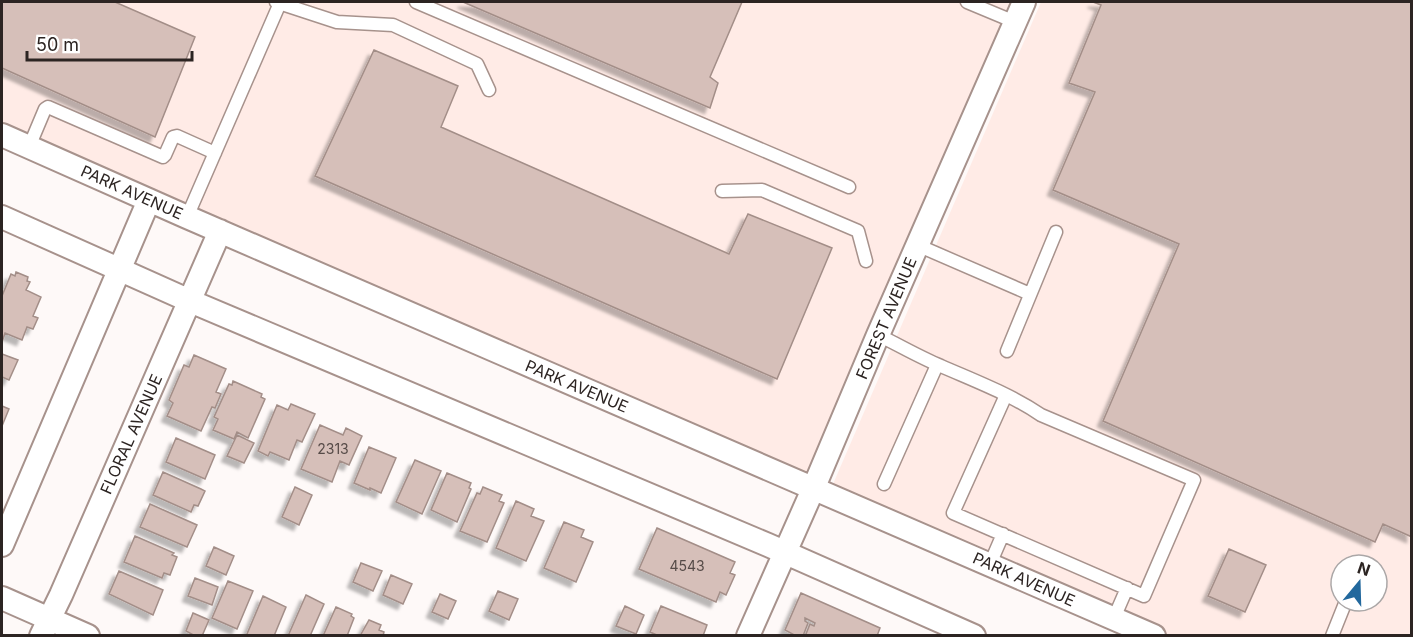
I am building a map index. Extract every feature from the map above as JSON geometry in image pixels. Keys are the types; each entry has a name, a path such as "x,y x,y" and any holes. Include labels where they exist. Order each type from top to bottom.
{"street":[{"name":"FOREST AVENUE","path":"748,636 1024,2"},
{"name":"PARK AVENUE","path":"2,135 1154,636"},
{"path":"2,545 149,200"},
{"path":"2,218 190,301 784,552 974,636"},
{"name":"FLORAL AVENUE","path":"45,627 66,584 220,231"},
{"path":"2,598 45,627 88,636"}],"lane":[{"path":"187,217 278,2 337,22 393,25 477,64 489,90"},
{"path":"416,2 849,186"},
{"path":"967,2 1015,22"},
{"path":"29,147 48,107 163,157 173,136 215,153"},
{"path":"722,191 762,190 858,231 866,261"},
{"path":"1007,351 1056,232"},
{"path":"917,245 1030,294"},
{"path":"878,335 937,365 1006,395 1023,403 1041,415 1194,480 1144,596 953,513 1006,395"},
{"path":"884,484 937,365"},
{"path":"990,564 1003,534"},
{"path":"1114,618 1127,588"},
{"path":"1332,636 1341,613"}],"shaded area":[{"path":"2,2 1024,2 814,487 2,135"},
{"path":"1041,2 1411,2 1411,635 1154,635 830,491"}],"building":[{"path":"2,2 115,2 195,37 155,137 2,68"},
{"path":"463,2 742,2 710,77 718,83 710,108"},
{"path":"1093,2 1412,2 1412,537 1383,524 1375,542 1103,421 1179,244 1053,190 1095,92 1069,83 1101,5"},
{"path":"374,50 458,86 441,127 729,254 748,214 832,248 777,379 315,176"},
{"path":"16,272 28,277 27,281 30,282 26,290 41,297 33,316 38,318 33,329 27,327 22,340 5,333 2,342 2,296 11,274 15,276"},
{"path":"2,354 18,360 9,380 2,377"},
{"path":"194,355 226,369 216,392 221,394 201,431 167,416 173,403 169,400 184,365 189,367"},
{"path":"233,381 262,394 261,397 265,399 248,438 237,432 234,439 213,430 218,419 214,417 229,384 232,385"},
{"path":"291,404 315,414 302,442 297,440 289,460 270,452 268,456 258,451 277,405 288,410"},
{"path":"2,406 9,409 2,426"},
{"path":"320,425 343,435 346,428 362,436 349,465 340,461 332,482 301,469"},
{"path":"237,435 254,443 244,463 227,456"},
{"path":"176,438 215,455 205,479 166,462"},
{"path":"369,447 396,458 381,493 354,483"},
{"path":"415,460 441,471 422,514 396,502"},
{"path":"163,472 205,491 198,506 194,505 191,512 153,495"},
{"path":"447,473 471,483 469,488 471,489 457,522 431,510"},
{"path":"295,487 312,495 299,525 282,517"},
{"path":"483,487 502,495 499,501 504,503 487,542 460,531 477,493 480,494"},
{"path":"516,501 534,509 531,516 544,521 526,561 496,548"},
{"path":"150,504 197,525 187,547 140,527"},
{"path":"564,522 584,530 581,537 593,542 576,582 544,568"},
{"path":"657,528 735,562 730,573 735,575 726,595 720,592 716,602 639,569"},
{"path":"135,536 174,553 172,555 177,557 170,575 164,573 162,578 124,562"},
{"path":"214,547 234,556 226,575 206,566"},
{"path":"1229,549 1266,565 1245,612 1208,596"},
{"path":"361,563 382,571 373,591 353,582"},
{"path":"119,571 163,590 153,615 109,594"},
{"path":"391,575 412,584 403,604 383,595"},
{"path":"195,578 218,587 212,605 188,596"},
{"path":"228,581 253,591 237,629 212,618"},
{"path":"498,591 518,599 509,620 489,611"},
{"path":"801,593 880,628 877,636 810,636 806,634 810,624 814,626 815,623 805,618 808,623 803,636 796,636 785,630"},
{"path":"440,594 456,601 448,619 432,612"},
{"path":"306,595 324,604 310,636 288,636"},
{"path":"263,596 286,607 274,636 251,636 247,634"},
{"path":"625,606 644,615 636,634 616,626"},
{"path":"661,606 707,625 703,636 659,636 650,632"},
{"path":"336,607 352,614 354,618 347,636 323,636"},
{"path":"193,613 209,620 202,636 195,636 186,631"},
{"path":"369,620 381,625 379,630 384,632 383,636 360,636"}]}
